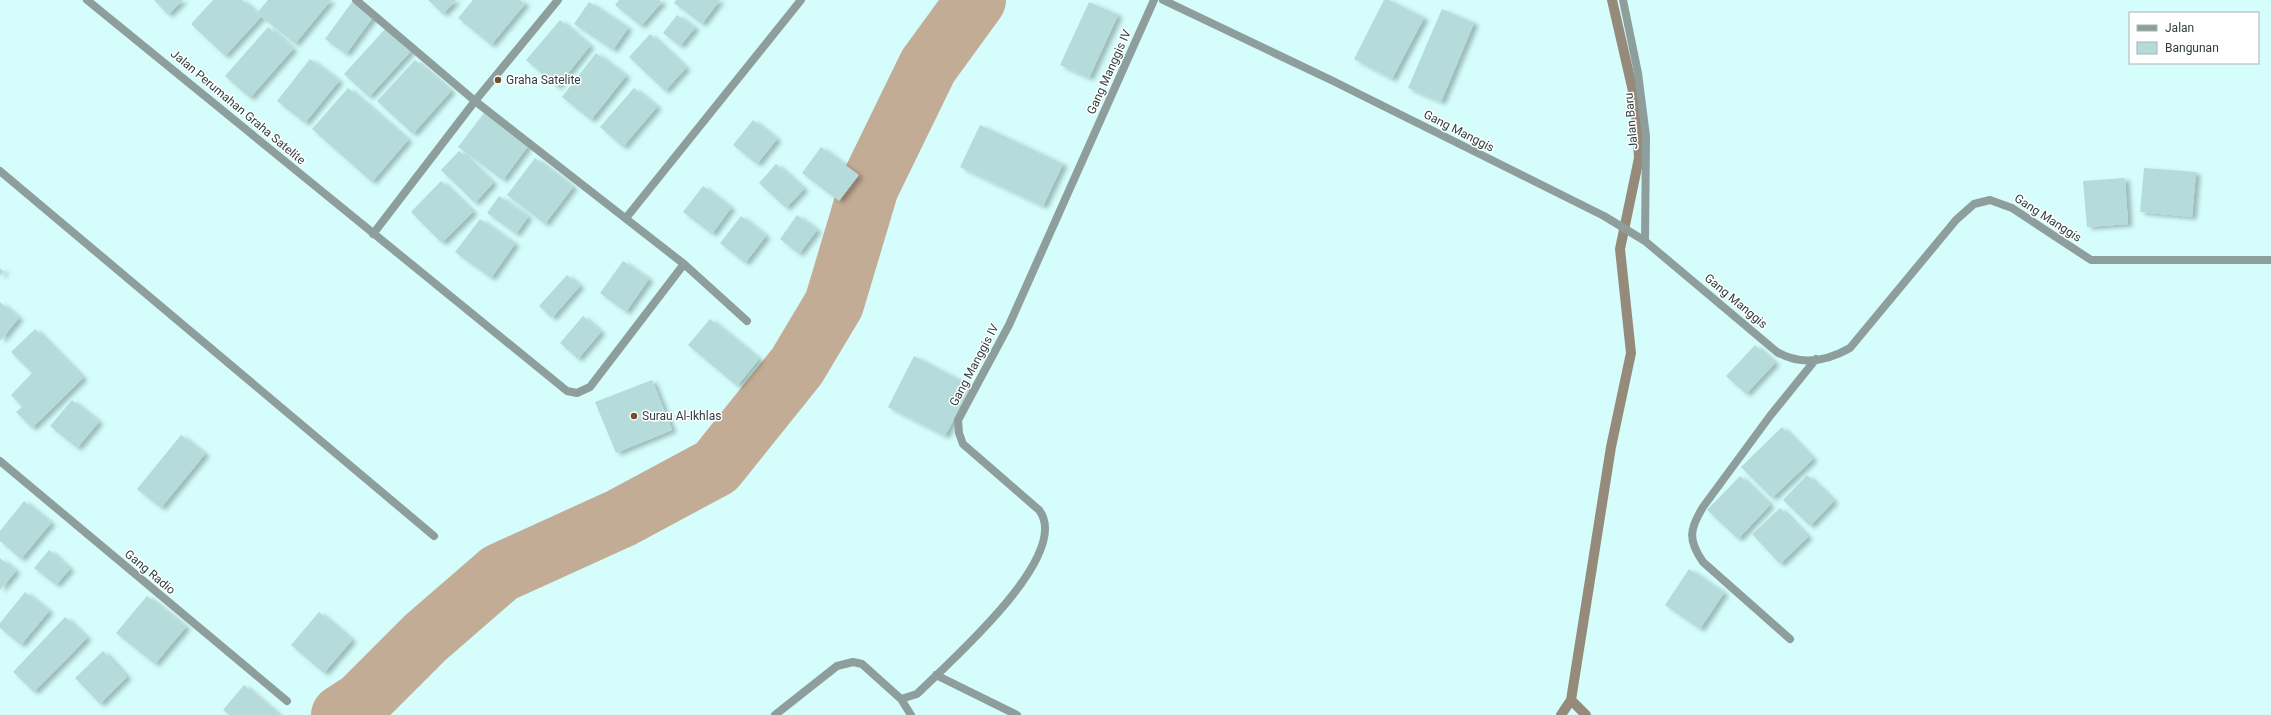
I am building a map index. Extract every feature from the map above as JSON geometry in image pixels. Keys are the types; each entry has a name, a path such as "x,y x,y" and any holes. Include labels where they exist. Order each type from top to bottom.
{"street":[{"name":"Jalan Perumahan Graha Satelite","path":"87,0 373,234 416,266 570,392 581,392 590,388 684,264"},
{"path":"356,0 475,101 684,264 747,321"},
{"path":"373,234 475,101 558,0"},
{"path":"626,218 801,0"},
{"name":"Gang Manggis IV","path":"901,699 917,694 1014,595 1042,549 1046,532 1045,517 1039,510 963,444 959,433 958,420 1009,325 1154,0"},
{"name":"Gang Manggis","path":"1163,0 1331,80 1604,216 1645,241 1777,352 1787,357 1806,362 1834,356 1850,348 1956,220 1969,207 1979,202 1990,200 2007,205 2091,260 2271,260"},
{"name":"Jalan Baru","path":"1623,0 1638,73 1646,136 1645,241"},
{"path":"0,171 434,536"},
{"path":"1790,639 1703,562 1693,547 1692,530 1695,520 1707,501 1770,416 1816,359"},
{"name":"Gang Radio","path":"0,461 287,700"},
{"path":"775,715 836,666 846,662 862,664 901,699 911,715"},
{"path":"936,676 1017,715"}],"building":[{"path":"154,0 183,0 168,15"},
{"path":"213,0 242,0 261,17 225,56 191,24"},
{"path":"268,0 331,0 295,44 257,13"},
{"path":"428,0 456,0 443,14"},
{"path":"473,0 520,0 525,4 491,45 458,18"},
{"path":"619,0 659,0 662,2 641,26 615,5"},
{"path":"676,0 720,0 702,24 674,3"},
{"path":"1384,0 1389,0 1424,18 1392,79 1354,59"},
{"path":"352,2 374,16 346,54 325,39"},
{"path":"589,2 628,28 613,50 574,24"},
{"path":"1089,2 1118,15 1089,78 1060,65"},
{"path":"1442,9 1474,23 1441,102 1408,88"},
{"path":"677,15 695,28 680,46 663,33"},
{"path":"560,20 590,46 557,87 526,60"},
{"path":"268,27 293,49 250,98 225,76"},
{"path":"386,28 411,51 369,97 344,74"},
{"path":"650,34 686,68 665,91 629,57"},
{"path":"596,53 626,76 591,120 562,97"},
{"path":"310,59 339,81 305,123 277,101"},
{"path":"415,60 451,91 413,134 377,101"},
{"path":"348,88 408,140 372,182 312,129"},
{"path":"634,88 657,107 623,147 600,127"},
{"path":"484,113 528,146 503,180 458,147"},
{"path":"753,120 777,139 757,164 733,145"},
{"path":"980,125 1063,164 1043,206 960,167"},
{"path":"821,147 859,175 839,201 802,173"},
{"path":"459,151 493,183 475,203 441,170"},
{"path":"535,158 573,187 545,224 507,195"},
{"path":"776,164 804,189 786,208 759,183"},
{"path":"2144,168 2196,172 2192,217 2140,212"},
{"path":"2125,178 2128,224 2087,227 2083,181"},
{"path":"441,181 473,212 442,243 411,212"},
{"path":"703,186 731,208 712,234 683,212"},
{"path":"499,196 528,217 516,234 487,213"},
{"path":"797,215 817,230 799,254 780,239"},
{"path":"741,216 766,236 745,263 720,243"},
{"path":"480,219 515,244 491,278 455,252"},
{"path":"623,261 649,279 626,312 600,293"},
{"path":"0,268 4,272 0,276"},
{"path":"567,275 580,286 552,318 539,306"},
{"path":"0,302 19,318 0,341"},
{"path":"583,316 601,332 578,359 560,343"},
{"path":"710,319 759,359 737,386 688,345"},
{"path":"35,329 83,378 32,428 16,412 22,407 11,395 32,373 11,352"},
{"path":"1755,345 1775,363 1746,394 1726,376"},
{"path":"914,356 971,386 945,436 888,407"},
{"name":"Surau Al-Ikhlas","path":"652,380 672,430 616,453 595,402"},
{"path":"72,400 99,422 77,448 50,426"},
{"path":"1782,427 1813,459 1772,498 1741,467"},
{"path":"181,435 205,454 161,508 137,489"},
{"path":"1807,475 1834,501 1810,526 1783,500"},
{"path":"1740,476 1770,505 1738,539 1707,510"},
{"path":"24,501 51,523 21,559 0,541 0,531"},
{"path":"1780,508 1808,537 1780,564 1752,534"},
{"path":"49,550 70,569 56,585 34,568"},
{"path":"0,558 16,571 0,590"},
{"path":"1689,569 1724,593 1700,629 1665,605"},
{"path":"25,592 49,611 21,645 0,628 0,623"},
{"path":"147,596 186,627 155,664 116,633"},
{"path":"319,612 352,640 324,673 291,645"},
{"path":"65,617 87,638 34,692 13,672"},
{"path":"103,651 127,677 100,704 75,678"},
{"path":"244,685 279,715 230,715 223,710"}],"waterway":[{"path":"341,715 361,702 425,638 500,573 621,518 716,467 797,366 834,304 869,187 928,66 976,0"},
{"path":"1586,715 1571,700 1611,447 1631,353 1620,249 1639,158 1635,100 1612,0"},
{"path":"1561,715 1571,700"}],"place":[{"name":"Graha Satelite","path":"498,80"},
{"name":"Surau Al-Ikhlas","path":"634,416"}]}
